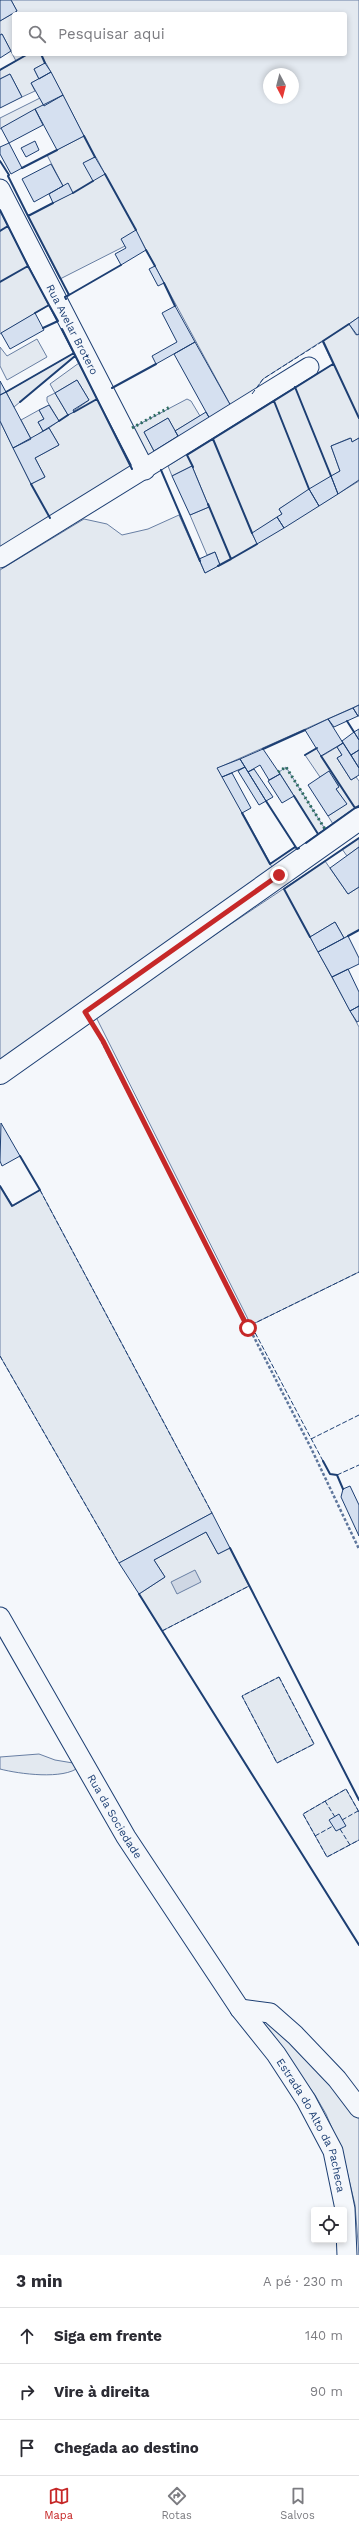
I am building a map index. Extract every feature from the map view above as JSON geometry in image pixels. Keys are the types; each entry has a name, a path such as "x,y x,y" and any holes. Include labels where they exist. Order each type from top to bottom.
{"main road":[{"path":"0,1073 359,819"}],"street":[{"name":"Rua Avelar Brotero","path":"0,189 145,470"},
{"path":"0,558 145,470 309,367"},
{"name":"Rua da Sociedade","path":"0,1617 126,1837 240,2009"},
{"path":"240,2009 270,2013 295,2035 332,2073 359,2108"},
{"name":"Estrada do Alto da Pacheca","path":"240,2009 276,2054 306,2100 332,2151 345,2209 347,2255"}],"path":[{"path":"85,1012 103,1041 311,1448 359,1549"}],"shaded area":[{"path":"11,0 359,0 359,317 349,324 356,335 359,334 359,438 352,442 350,438 331,446 340,471 279,509 282,514 252,534 257,543 359,481 359,705 218,768 274,870 0,1064 0,570 84,519 107,524 122,535 148,529 179,515 205,573 220,565 215,552 207,555 190,515 209,507 192,466 172,476 168,466 333,364 322,341 263,379 250,398 232,408 136,231 125,246 60,279 28,216 72,193 63,186 47,155 84,136 46,63 34,69 39,79 31,83 35,91 22,97 10,74 0,79 0,70 16,61 13,56 347,56 347,12 15,12 17,11","holes":["96,157 105,174 84,163"]},
{"path":"12,14 12,53 2,34 0,35 0,21"},
{"path":"40,98 44,106 0,129 0,118"},
{"path":"0,210 49,305 0,334"},
{"path":"37,339 47,357 7,380 0,366 0,347 7,356"},
{"path":"74,353 75,356 14,407 6,392"},
{"path":"79,363 133,468 0,548 0,421 31,484 45,477 35,458 59,445 49,428 59,421 47,401 47,397 55,393 50,384","holes":["77,380 89,400 68,415 55,393"]},
{"path":"187,399 191,401 200,416 175,431 168,418 144,432 154,451 178,436 180,439 148,458 132,428"},
{"path":"39,410 44,419 38,422 43,431 31,439 21,420"},
{"path":"337,747 342,755 337,758 351,780 356,777 359,781 359,806 333,824 328,816 346,804 336,789 339,786 329,772 320,777 305,755 317,748 322,756"},
{"path":"286,767 325,829 318,834 279,772"},
{"path":"359,806 359,811 274,870 270,864 295,847 297,849"},
{"path":"359,838 359,847 347,856 342,849"},
{"path":"325,861 348,894 359,887 359,930 344,938 335,922 310,937 359,1027 359,1272 251,1325 95,1015"},
{"path":"0,1186 13,1206 40,1190 212,1513 119,1563 0,1356"},
{"path":"206,1532 218,1554 230,1548 249,1586 162,1631 139,1594 165,1577 154,1560"},
{"path":"195,1570 201,1582 177,1594 171,1582"},
{"path":"279,1677 314,1744 277,1763 242,1696"},
{"path":"39,1754 55,1760 73,1763 79,1767 63,1774 52,1775 18,1773 0,1769 0,1757"},
{"path":"346,1789 359,1812 359,1840 327,1857 303,1814"},
{"path":"266,2017 359,2115 359,2255 355,2205 343,2154 326,2114 315,2095 265,2027 261,2019"}],"building":[{"path":"0,0 11,0 17,11 12,12 12,14 0,21"},
{"path":"2,34 11,51 0,58 0,35"},
{"path":"45,63 51,72 39,79 34,69"},
{"path":"51,72 63,95 44,106 31,83"},
{"path":"10,74 22,97 0,108 0,79"},
{"path":"63,95 84,136 57,150 35,109"},
{"path":"35,109 43,125 9,143 1,128"},
{"path":"35,141 39,150 26,157 21,148"},
{"path":"9,143 22,168 11,174 0,154 0,147"},
{"path":"95,157 105,174 93,181 83,163"},
{"path":"51,164 63,186 34,202 22,179"},
{"path":"68,183 73,193 53,203 49,194"},
{"path":"136,230 146,250 121,265 115,254 126,248 121,239"},
{"path":"155,266 164,283 158,286 149,269"},
{"path":"175,306 195,342 156,364 152,356 177,342 162,313"},
{"path":"35,313 44,330 10,349 1,333"},
{"path":"359,317 359,334 357,335 349,324"},
{"path":"195,342 232,408 211,421 174,354"},
{"path":"77,380 89,400 68,415 55,393"},
{"path":"0,381 6,392 0,395"},
{"path":"6,392 31,439 13,448 0,421 0,395"},
{"path":"49,405 59,421 43,431 38,422 44,419 39,410"},
{"path":"206,412 211,421 180,439 175,431"},
{"path":"168,418 178,436 154,451 144,432"},
{"path":"49,428 59,445 35,458 45,477 31,484 13,448"},
{"path":"351,438 352,442 359,438 359,480 338,494 331,476 340,471 331,446"},
{"path":"192,466 209,507 190,515 172,476"},
{"path":"331,476 338,494 319,506 309,489"},
{"path":"309,489 319,506 284,528 277,517 282,514 279,509"},
{"path":"277,517 284,528 257,544 252,533"},
{"path":"215,552 220,565 205,573 199,559"},
{"path":"359,705 359,716 358,716 353,708"},
{"path":"353,708 358,716 334,727 328,719"},
{"path":"328,719 343,743 321,756 305,730"},
{"path":"359,729 359,740 354,732"},
{"path":"354,732 359,740 359,750 351,755 342,741"},
{"path":"343,743 359,768 359,775 351,780 337,758 342,755 337,747"},
{"path":"263,749 280,774 269,780 260,765 248,772 240,759"},
{"path":"359,750 359,768 351,755"},
{"path":"240,759 245,767 222,777 217,768"},
{"path":"245,767 266,801 259,805 238,771"},
{"path":"254,769 273,797 266,801 248,772"},
{"path":"329,771 339,787 336,789 347,804 328,816 308,785"},
{"path":"232,773 251,808 242,813 222,777"},
{"path":"280,774 294,796 282,803 268,781"},
{"path":"359,847 359,887 348,894 330,868"},
{"path":"335,922 344,938 318,952 310,937"},
{"path":"348,936 359,958 359,964 332,977 318,952"},
{"path":"348,969 359,992 359,1006 350,1011 332,977"},
{"path":"359,1006 359,1021 357,1022 350,1011"},
{"path":"1,1123 20,1156 2,1166 0,1161"},
{"path":"350,1486 359,1505 359,1536 341,1497 343,1489"},
{"path":"212,1513 230,1548 218,1554 206,1532 154,1560 165,1577 139,1594 119,1563"},
{"path":"339,1814 346,1826 336,1831 329,1820"}],"hedge":[{"path":"132,428 170,407"},
{"path":"278,772 286,767 325,829"}],"fence":[{"path":"252,394 263,379 323,341"},
{"path":"40,1190 212,1513"},
{"path":"323,1461 251,1325 359,1272"},
{"path":"0,1356 119,1563"},
{"path":"311,1439 359,1415"},
{"path":"337,1475 359,1465"},
{"path":"162,1631 249,1586"},
{"path":"279,1677 314,1744 277,1763 242,1696 279,1677"},
{"path":"359,1812 346,1789 303,1814 327,1857 359,1840"},
{"path":"325,1801 335,1817"},
{"path":"342,1820 358,1811"},
{"path":"315,1836 333,1826"},
{"path":"340,1829 350,1845"}],"wall":[{"path":"0,70 24,56"},
{"path":"42,56 45,63"},
{"path":"84,136 95,157"},
{"path":"22,168 57,150"},
{"path":"0,161 9,175"},
{"path":"105,174 136,230"},
{"path":"8,176 28,216 53,203"},
{"path":"73,193 93,181"},
{"path":"0,210 8,226 0,231"},
{"path":"28,216 69,295 121,265"},
{"path":"0,282 28,266 8,226"},
{"path":"146,250 155,266"},
{"path":"28,266 49,305 35,313"},
{"path":"164,283 175,306"},
{"path":"66,299 65,297 69,295"},
{"path":"43,328 58,321 49,305"},
{"path":"349,324 323,341 359,418"},
{"path":"6,392 74,353 62,329"},
{"path":"74,353 97,399 74,412"},
{"path":"20,402 75,356"},
{"path":"112,388 156,364"},
{"path":"193,467 187,455 333,364"},
{"path":"295,387 331,476"},
{"path":"97,399 132,469"},
{"path":"274,401 309,489"},
{"path":"59,421 68,415"},
{"path":"213,439 252,533"},
{"path":"161,470 200,561"},
{"path":"31,484 50,518"},
{"path":"208,504 231,559 257,544"},
{"path":"218,566 231,559"},
{"path":"347,721 354,732"},
{"path":"263,749 305,730"},
{"path":"305,755 317,748"},
{"path":"321,756 355,808 359,806"},
{"path":"294,796 318,834"},
{"path":"266,801 297,849 299,848"},
{"path":"306,843 355,808"},
{"path":"242,813 270,864 295,847"},
{"path":"310,937 284,889 359,838"},
{"path":"348,936 359,930"},
{"path":"0,1186 12,1206 40,1190 20,1156"},
{"path":"323,1461 330,1474 337,1475 343,1489"},
{"path":"230,1548 359,1800"},
{"path":"139,1594 359,1945"}],"route":[{"path":"248,1328 103,1041 85,1012 279,875"}]}
